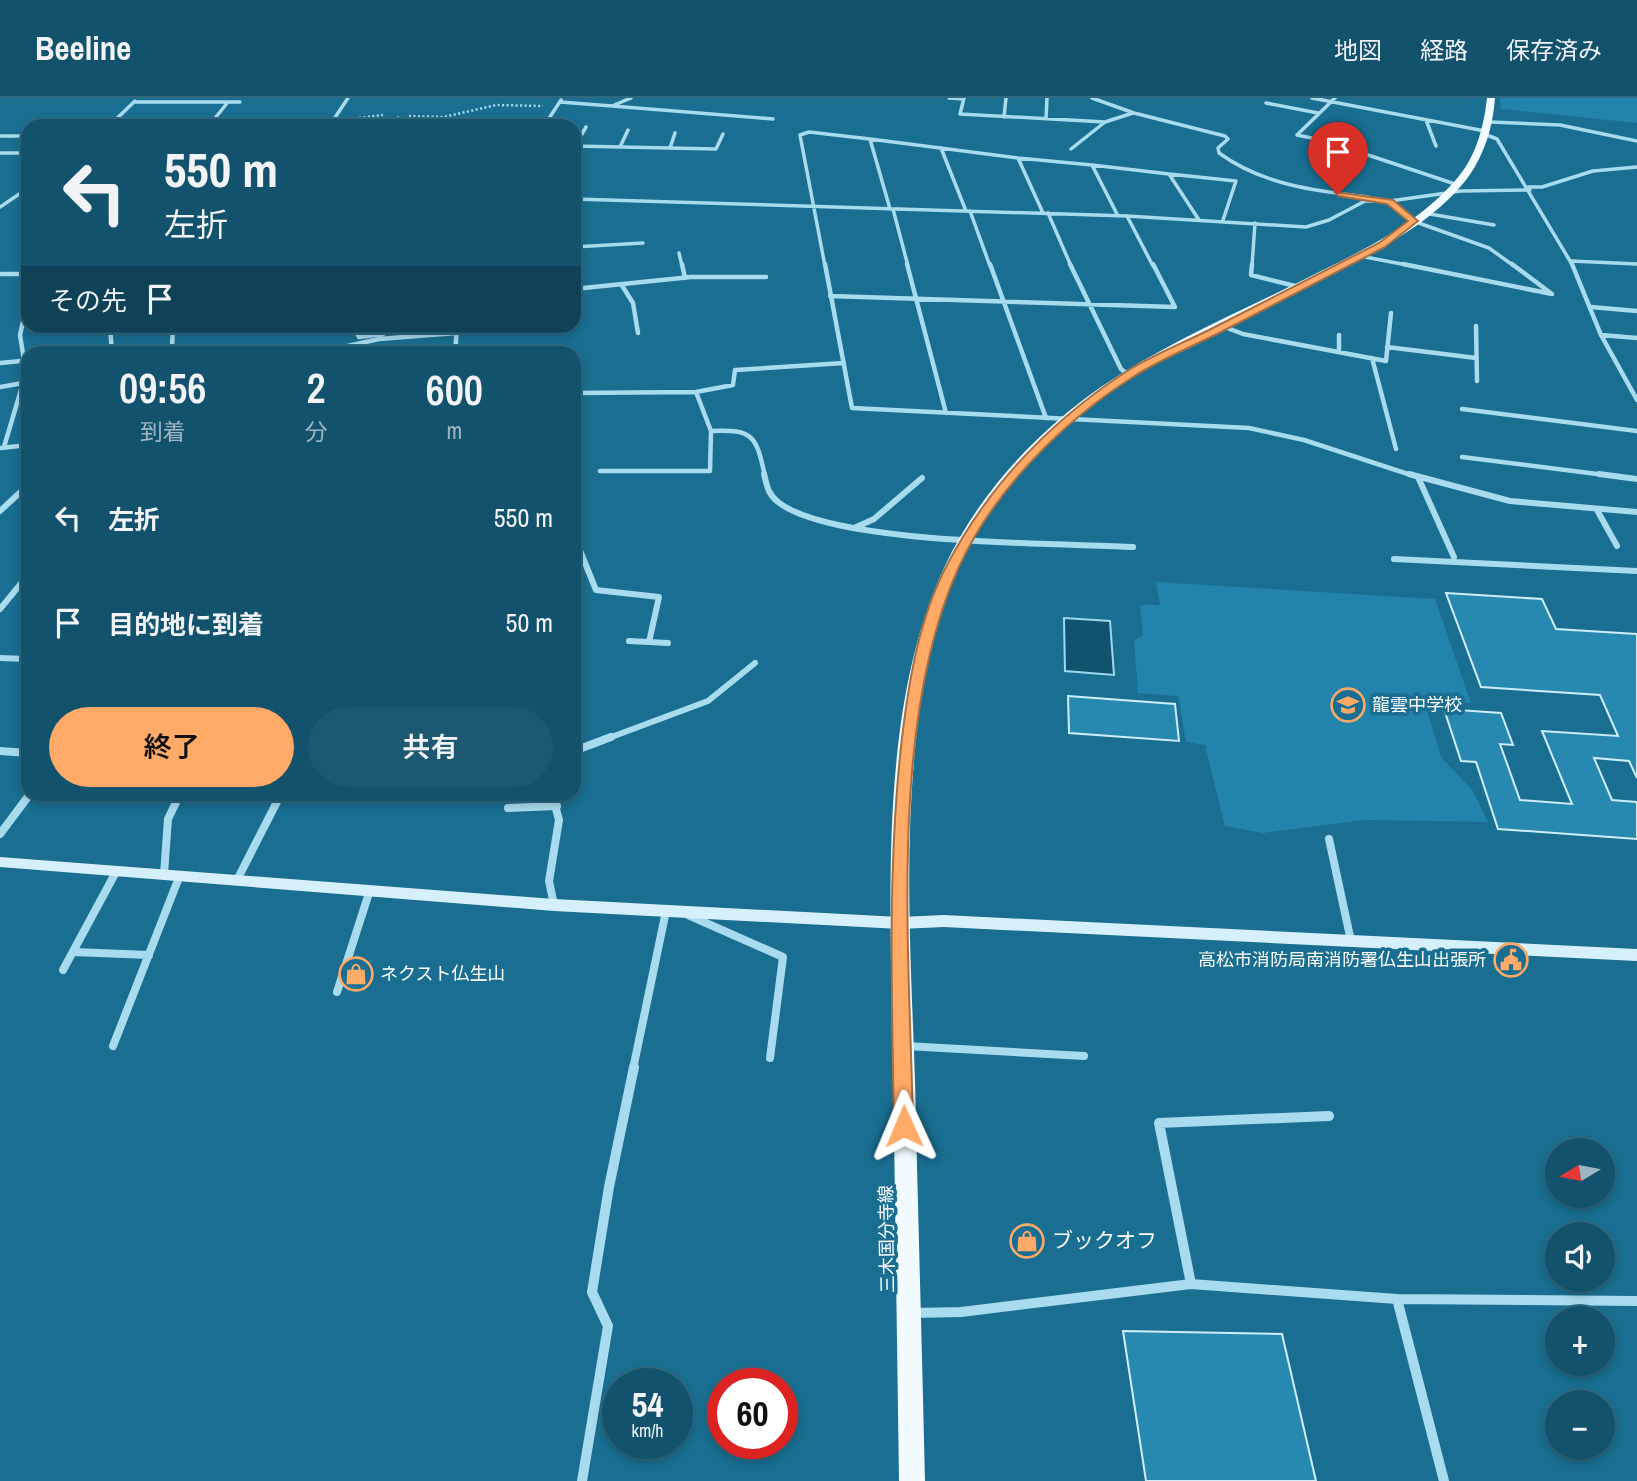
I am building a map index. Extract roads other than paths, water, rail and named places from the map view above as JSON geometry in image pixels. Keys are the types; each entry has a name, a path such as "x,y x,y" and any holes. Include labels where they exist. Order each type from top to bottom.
{"main road":[{"name":"三木国分寺線","path":"912,1481 900,923 904,784 914,694 928,631 952,568 969,538 1022,464 1072,419 1129,375 1382,245 1419,217 1450,188 1473,161 1487,129 1491,98"}],"street":[{"path":"334,119 348,98"},
{"path":"612,106 632,98"},
{"path":"949,98 964,98 961,114 1105,122 1134,113"},
{"path":"1004,117 1006,98"},
{"path":"1046,119 1047,98"},
{"path":"1092,98 1134,113 1225,136 1228,139 1218,148 1219,153 1257,174 1308,188 1390,201 1489,248 1552,294 1360,256"},
{"path":"1312,98 1487,129 1560,125 1637,141"},
{"path":"116,119 136,100 240,102"},
{"path":"1333,100 1297,135 1326,142 1450,188"},
{"path":"157,110 163,102"},
{"path":"216,117 228,102"},
{"path":"549,119 560,102 666,110 667,113 773,119"},
{"path":"1266,103 1318,113"},
{"path":"1426,120 1436,146"},
{"path":"1071,149 1105,122"},
{"path":"581,135 586,127"},
{"path":"1487,129 1497,139 1529,189 1571,261 1601,335 1637,400"},
{"path":"620,147 628,130"},
{"path":"1223,220 1236,181 809,132 800,135 852,408 1249,428 1282,433 1418,477 1515,503 1637,512"},
{"path":"670,148 675,133"},
{"path":"581,146 716,149 723,134"},
{"path":"0,136 21,136"},
{"path":"870,139 946,413"},
{"path":"942,148 1046,418"},
{"path":"0,153 21,153"},
{"path":"0,159 6,153"},
{"path":"1018,158 1087,304 1121,369 1129,375"},
{"path":"1093,166 1118,216"},
{"path":"1390,201 1450,188 1529,189 1593,171 1637,167"},
{"path":"1169,174 1199,220"},
{"path":"0,207 21,193"},
{"path":"581,199 1127,216 1306,227 1321,225 1343,214 1348,205 1376,198"},
{"path":"830,296 1175,307 1127,216"},
{"path":"1419,217 1494,225"},
{"path":"1255,223 1251,275 1300,287"},
{"path":"581,247 643,243"},
{"path":"679,253 685,278"},
{"path":"1571,261 1637,264"},
{"path":"0,274 21,274"},
{"path":"581,288 685,278 766,277"},
{"path":"621,284 632,303 638,333"},
{"path":"1591,307 1637,311"},
{"path":"1222,326 1243,334 1385,361 1391,313"},
{"path":"1476,326 1477,381"},
{"path":"357,333 359,337 408,333"},
{"path":"348,346 426,333"},
{"path":"1339,335 1339,352"},
{"path":"1601,335 1637,338"},
{"path":"1387,347 1476,358"},
{"path":"1372,358 1396,449"},
{"path":"0,363 21,361"},
{"path":"581,393 696,392 733,385 735,370 844,363"},
{"path":"0,387 21,383"},
{"path":"21,389 2,448 21,446"},
{"path":"600,471 710,471 711,431 696,392"},
{"path":"1462,409 1637,431"},
{"path":"711,431 734,430 750,435 758,444 768,492 779,503 811,518 853,528 969,538 1133,547"},
{"path":"1462,457 1637,479"},
{"path":"1418,477 1454,557"},
{"path":"853,528 874,519 922,478"},
{"path":"0,511 21,492"},
{"path":"1597,510 1617,546"},
{"path":"581,553 596,590 659,597 649,642"},
{"path":"1394,559 1637,571"},
{"path":"0,609 21,584"},
{"path":"629,641 668,643"},
{"path":"0,658 21,659"},
{"path":"581,748 708,701 755,663"},
{"path":"0,751 21,752"},
{"path":"0,834 25,801"},
{"path":"164,874 168,819 177,801"},
{"path":"237,880 277,801"},
{"path":"554,905 549,881 559,820 555,801"},
{"path":"508,808 557,806"},
{"path":"1328,839 1351,941"},
{"path":"0,862 673,912 900,923 957,922 1637,955"},
{"path":"63,970 117,870"},
{"path":"113,1046 180,875"},
{"path":"337,992 370,890"},
{"path":"673,912 783,957 770,1058"},
{"path":"582,1481 608,1326 592,1292 609,1187 673,912"},
{"path":"73,952 149,955"},
{"path":"902,1045 1084,1056"},
{"path":"1191,1284 1159,1123 1329,1116"},
{"path":"908,1313 961,1312 1191,1284 1397,1299 1637,1301"},
{"path":"1397,1299 1444,1481"}],"place":[{"name":"龍雲中学校","path":"1348,705"},
{"name":"高松市消防局南消防署仏生山出張所","path":"1511,960"},
{"name":"ネクスト仏生山","path":"356,974"},
{"name":"ブックオフ","path":"1027,1241"}]}
